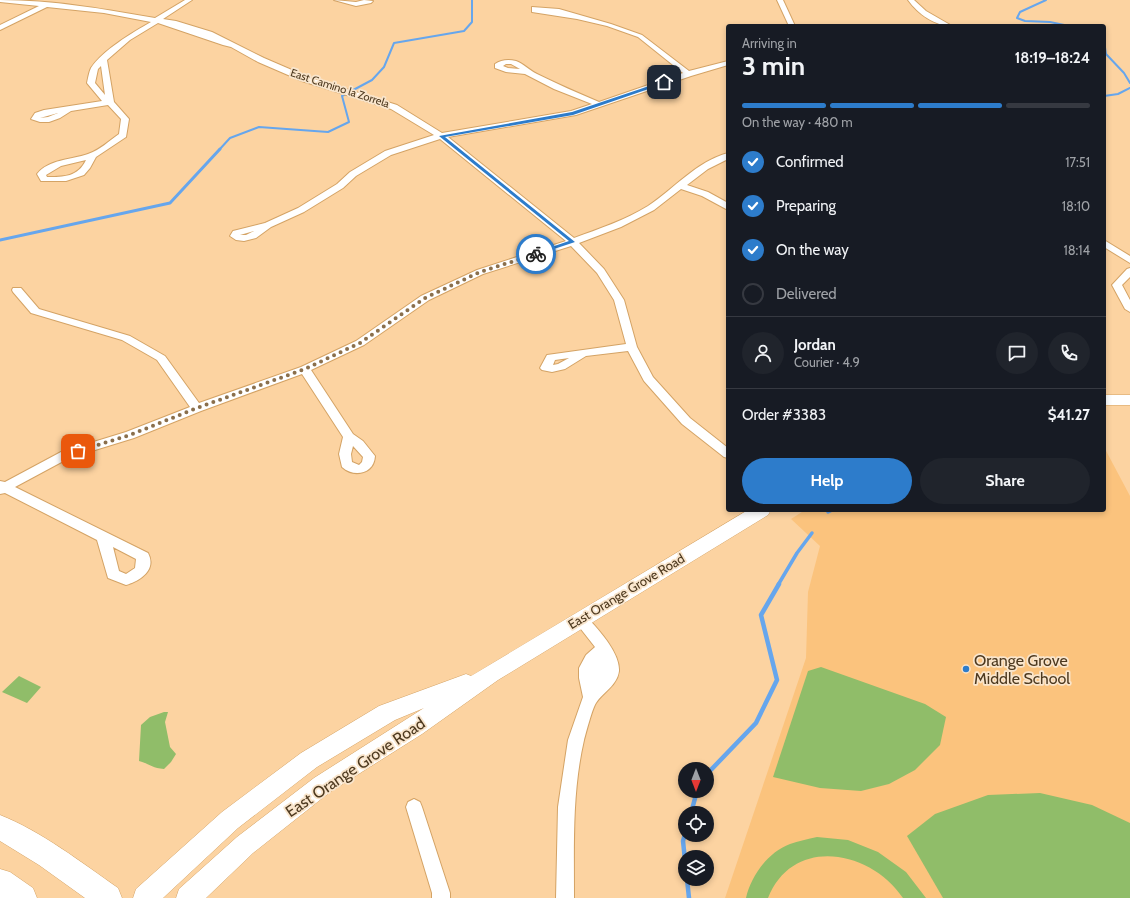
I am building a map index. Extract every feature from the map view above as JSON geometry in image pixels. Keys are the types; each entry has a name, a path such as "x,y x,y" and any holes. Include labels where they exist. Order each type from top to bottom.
{"main road":[{"path":"1106,400 1130,400"},
{"name":"East Orange Grove Road","path":"188,898 245,845 322,785 414,727 491,674 759,512"},
{"name":"East Orange Grove Road","path":"145,898 230,820 309,760 387,713 491,674"},
{"path":"0,827 49,856 108,898"},
{"path":"0,882 23,898"}],"street":[{"name":"East Camino la Zorrela","path":"0,0 51,2 158,21 174,22 210,33 262,60 305,79 394,107 441,136 573,242 601,272 619,300 632,347 648,379 686,421 726,452"},
{"path":"93,155 84,171 77,174 58,180 44,180 41,174 45,170 59,164 93,155 123,135 125,119 110,102 105,100 91,83 94,69 103,59 128,39 189,0"},
{"path":"337,0 356,4 370,1 367,0"},
{"path":"780,0 791,24"},
{"path":"911,0 927,16 945,24"},
{"path":"0,28 51,2"},
{"path":"577,16 547,14 534,11 534,8 557,10 609,25 640,36 688,74"},
{"path":"103,59 110,102"},
{"path":"268,225 301,210 340,186 353,174 388,153 441,136 573,114 598,104 688,74 726,64"},
{"path":"527,72 556,87 598,104"},
{"path":"69,108 110,102"},
{"path":"1,487 65,455 130,435 197,408 305,369 360,343 425,298 480,272 573,242 618,225 651,208 705,167 726,157"},
{"path":"680,186 705,194 726,206"},
{"path":"1106,244 1130,260"},
{"path":"1130,270 1117,285 1130,309"},
{"path":"17,290 36,311 126,338 161,358 197,408"},
{"path":"583,353 632,347"},
{"path":"305,369 323,400 349,437"},
{"path":"1,487 103,536"},
{"path":"565,898 566,808 576,740 590,700 609,678 611,672 608,655 580,619"},
{"path":"590,700 586,669 589,661 603,649"},
{"path":"414,807 441,893 441,898"}],"shaded area":[{"name":"Orange Grove Middle School","path":"1106,451 1130,496 1130,898 725,898 806,658 808,592 820,546 791,519 802,512 1106,512"}],"green space":[{"path":"821,667 925,704 946,717 940,745 915,770 889,784 861,791 820,788 773,777 808,671"},
{"path":"19,676 41,687 27,703 2,692"},
{"path":"168,712 165,722 170,747 176,754 164,769 139,761 141,725 150,717"},
{"path":"1040,793 1092,805 1130,823 1130,898 943,898 907,836 935,814 988,795"},
{"path":"817,837 848,840 878,852 906,872 926,898 903,898 889,882 872,869 853,860 833,856 813,858 795,865 780,878 768,898 746,898 756,873 768,859 782,848 790,844"}],"waterway":[{"path":"219,150 230,138 259,127 328,132 349,122 342,96 372,80 384,67 394,43 464,31 472,22 472,0"},
{"path":"1046,0 1020,12 1017,18 1025,21 1060,24"},
{"path":"1106,54 1124,73 1130,83"},
{"path":"1106,96 1118,94 1130,88"},
{"path":"0,240 170,203 220,149"},
{"path":"778,585 797,553 812,533"},
{"path":"714,767 756,723 777,680 761,615 779,584"},
{"path":"693,806 695,798"},
{"path":"683,842 684,850"},
{"path":"688,886 689,898"}],"way so far":[{"path":"78,451 130,435 197,408 305,369 360,343 425,298 480,272 536,254"}],"place":[{"name":"Orange Grove Middle School","path":"966,669"}],"route":[{"path":"536,254 573,242 441,136 573,114 664,82"}]}
